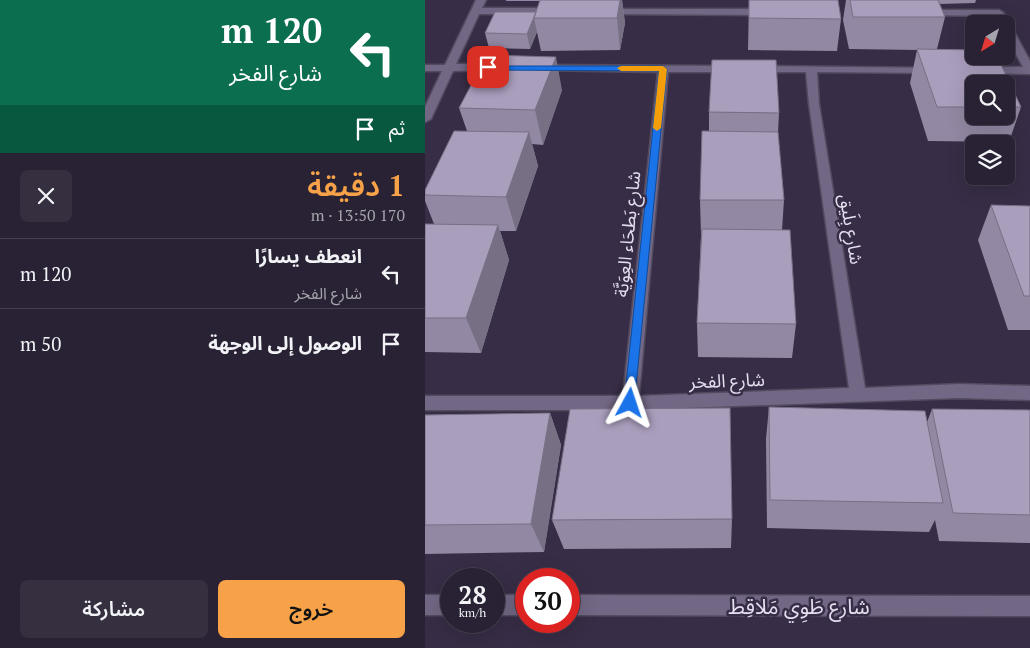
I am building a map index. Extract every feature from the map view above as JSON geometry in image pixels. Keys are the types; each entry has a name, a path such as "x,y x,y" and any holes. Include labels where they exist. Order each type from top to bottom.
{"street":[{"path":"425,119 481,0"},
{"path":"916,13 999,13 993,0"},
{"path":"475,11 562,11"},
{"path":"591,12 779,12"},
{"path":"971,70 1030,71 1015,42"},
{"path":"425,68 508,68"},
{"path":"527,68 941,70"},
{"name":"شارع بَطحَاء العِوَيَّة","path":"630,403 663,69"},
{"name":"شارع بِلَيق","path":"811,69 814,104 858,395"},
{"name":"شارع الفخر","path":"425,403 630,403 959,391 1030,393"},
{"path":"425,605 440,605"},
{"name":"شارع طَوِي مَلاقِط","path":"580,605 1030,606"}],"building":[{"path":"540,0 620,0 617,18 534,18"},
{"path":"749,0 838,0 841,19 749,18"},
{"path":"850,0 938,0 945,17 853,17"},
{"path":"495,12 536,12 527,34 485,33"},
{"path":"917,49 965,50 965,65 1001,65 1006,75 965,75 965,107 937,107"},
{"path":"487,55 556,57 535,110 459,108"},
{"path":"712,60 776,60 779,113 709,112"},
{"path":"1015,94 1021,107 1015,107"},
{"path":"454,131 529,132 506,197 425,195 425,190"},
{"path":"702,131 778,132 784,200 700,200"},
{"path":"991,205 1030,206 1030,296 1024,296"},
{"path":"425,224 498,225 466,318 425,318"},
{"path":"702,229 790,230 796,324 697,323"},
{"path":"769,407 925,411 943,503 770,500"},
{"path":"730,408 732,519 552,520 570,409"},
{"path":"932,409 1030,410 1030,515 953,513"},
{"path":"550,413 531,524 425,525 425,415"}],"slow traffic":[{"path":"621,68 663,69 657,128"}],"route":[{"path":"488,67 663,69 630,403"}]}
